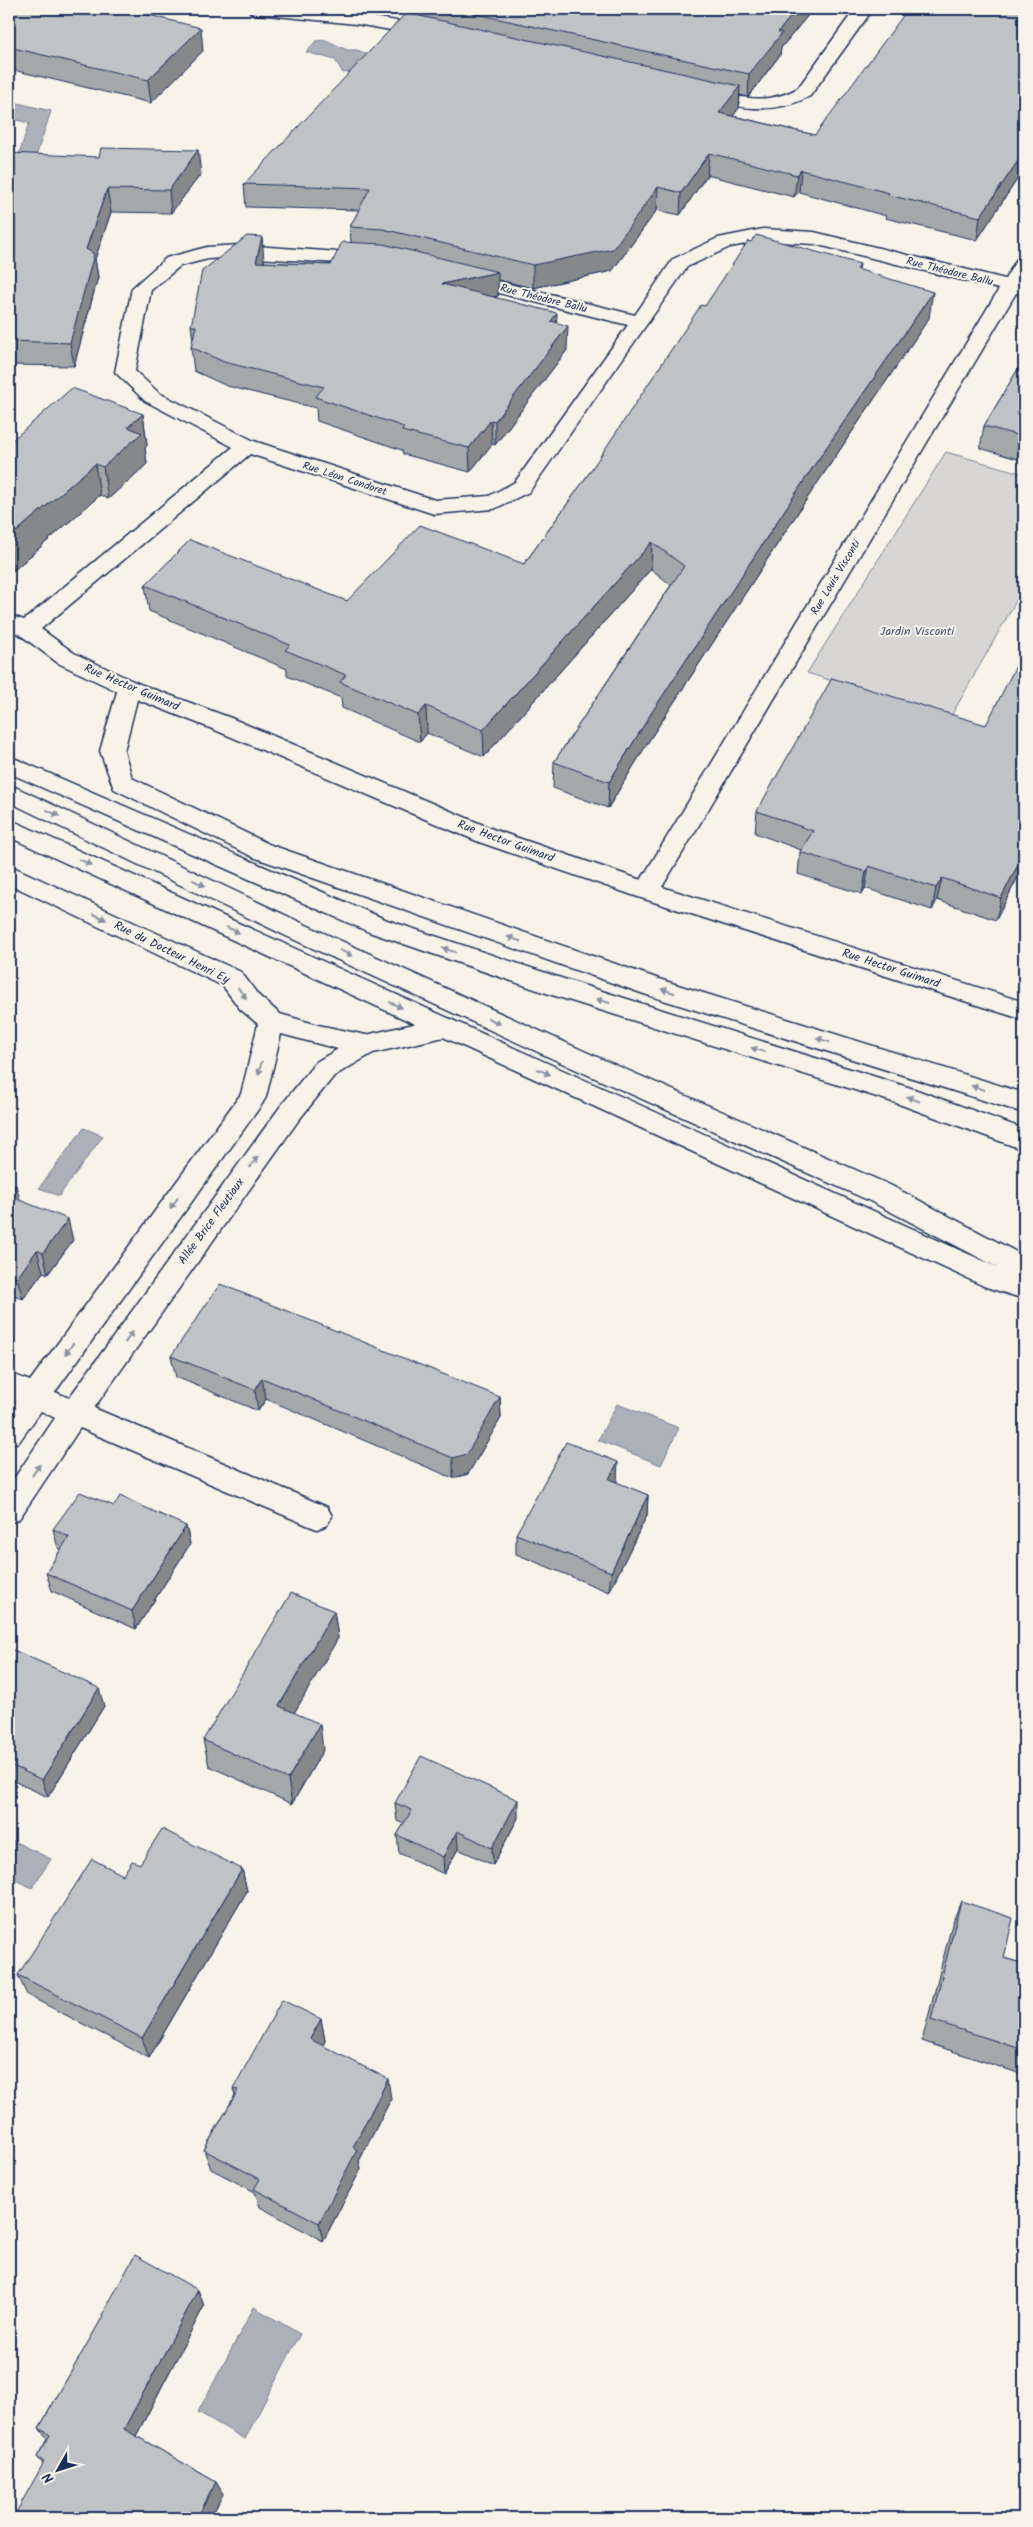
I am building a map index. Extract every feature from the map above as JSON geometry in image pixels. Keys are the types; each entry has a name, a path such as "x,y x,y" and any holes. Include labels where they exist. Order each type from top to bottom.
{"street":[{"path":"257,9 356,19 444,34"},
{"path":"686,89 763,107 791,102 804,92 864,9"},
{"name":"Rue Théodore Ballu","path":"441,274 640,322 680,263 725,242 763,235 814,238 1017,287"},
{"path":"18,625 247,446 152,397 126,372 142,288 172,262 207,253 240,251 394,262"},
{"name":"Rue Louis Visconti","path":"647,891 1017,287 1024,264"},
{"name":"Rue Léon Condoret","path":"247,446 434,507 494,502 522,487 640,322"},
{"name":"Rue Hector Guimard","path":"18,625 66,658 129,688 223,724 488,836 647,891 1024,1011"},
{"path":"129,688 112,751 122,783 262,852 652,986 1024,1103"},
{"path":"9,764 378,926 561,988 905,1096 1024,1140"},
{"path":"9,792 295,930 595,1067 880,1193 1014,1263 1024,1272"},
{"path":"9,827 996,1279 1024,1288"},
{"name":"Rue du Docteur Henri Ey","path":"9,874 232,979 249,1002 271,1020 318,1034 366,1045 444,1027"},
{"path":"9,1433 253,1097 271,1020"},
{"name":"Allée Brice Fleutiaux","path":"9,1510 74,1414 232,1190 276,1135 303,1095 325,1069 366,1045"},
{"path":"9,1385 317,1516"}],"green space":[{"name":"Jardin Visconti","path":"946,452 1024,474 1024,587 950,718 807,673"}],"shaded area":[{"path":"326,40 347,50 357,50 365,53 366,57 355,64 361,71 343,73 335,60 306,52 316,41"},
{"path":"9,101 51,111 9,237 9,186 29,123 9,118"},
{"path":"84,1128 103,1136 59,1196 39,1188"},
{"path":"617,1404 679,1428 661,1465 598,1440"},
{"path":"9,1839 51,1859 32,1888 9,1877"},
{"path":"254,2307 300,2334 245,2439 198,2412"}],"building":[{"path":"9,9 125,9 201,28 148,80 9,47"},
{"path":"454,9 797,9 778,32 782,33 749,74"},
{"path":"908,9 1024,9 1024,152 980,217 888,195 889,193 801,170 797,175 709,153 681,193 658,187 613,249 533,265 383,229 350,227 370,188 244,184 406,13 740,86 719,113 815,135"},
{"path":"101,148 198,150 169,190 107,189 86,249 94,254 70,343 9,341 9,153 99,157"},
{"path":"756,235 860,264 857,269 933,292 813,467 652,712 609,782 554,762 684,566 652,542 483,730 426,706 418,715 340,682 346,675 285,650 290,645 145,585 190,540 347,601 420,525 524,564 583,482 701,305 705,306 748,241 751,242"},
{"path":"247,236 262,237 256,262 331,265 342,242 383,244 498,272 442,284 557,313 551,321 568,326 495,421 491,420 469,448 402,431 404,427 315,397 324,387 224,362 191,347 196,326 191,326 202,271"},
{"path":"1024,359 1024,437 984,426"},
{"path":"72,388 143,414 128,427 142,433 103,467 95,464 9,538 9,443"},
{"path":"1024,650 1024,853 1001,898 942,878 936,888 869,866 866,872 800,852 813,831 757,811 832,678 986,725"},
{"path":"9,1183 16,1185 9,1194"},
{"path":"9,1196 68,1219 43,1253 37,1250 17,1278 9,1275"},
{"path":"220,1284 500,1397 467,1454 453,1458 262,1378 255,1390 171,1356"},
{"path":"566,1442 618,1462 609,1479 648,1495 611,1572 516,1534"},
{"path":"80,1492 114,1506 120,1496 186,1526 132,1611 46,1573 69,1537 53,1529"},
{"path":"291,1593 334,1611 279,1706 320,1724 288,1779 203,1740"},
{"path":"9,1648 99,1688 42,1780 9,1764"},
{"path":"421,1756 518,1800 492,1848 457,1831 443,1857 397,1835 412,1810 395,1803"},
{"path":"162,1829 242,1869 142,2038 18,1975 92,1859 123,1875 132,1861 140,1864"},
{"path":"961,1901 1013,1918 1004,1958 1024,1964 1024,2050 931,2020"},
{"path":"282,2000 321,2019 310,2039 388,2079 353,2147 357,2150 319,2223 254,2189 260,2179 204,2150 238,2090 233,2089"},
{"path":"135,2255 198,2290 124,2429 216,2482 197,2518 13,2518 44,2462 37,2457 50,2435 39,2428 103,2316"}]}
